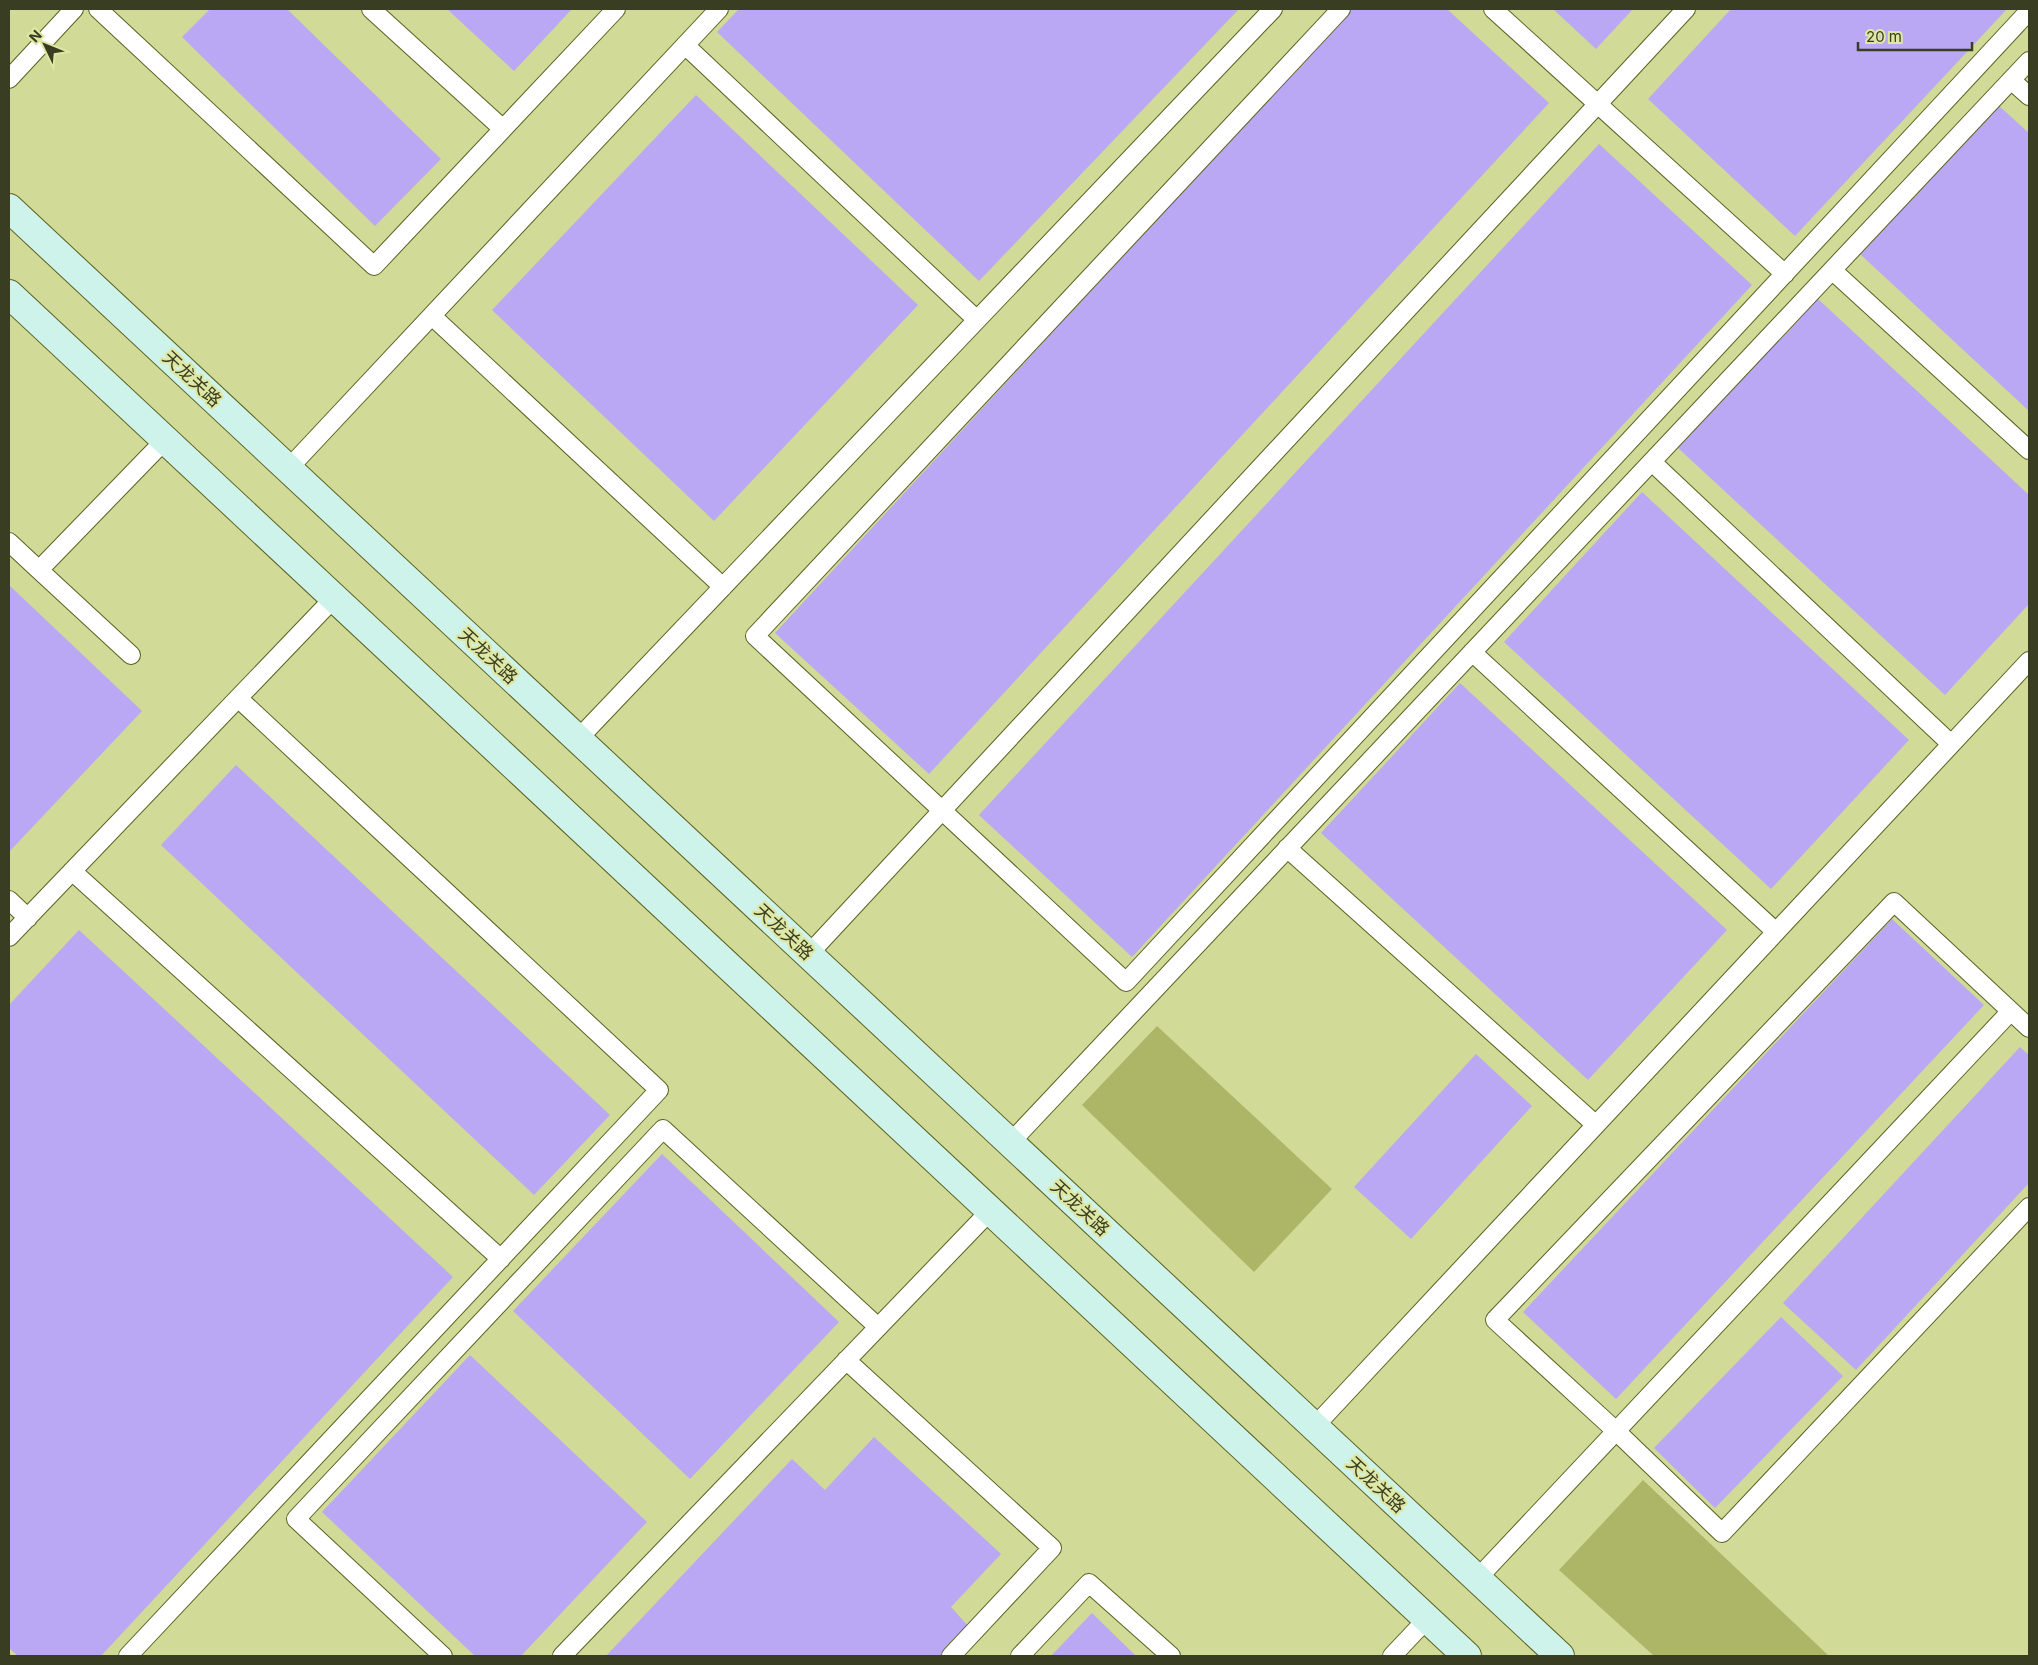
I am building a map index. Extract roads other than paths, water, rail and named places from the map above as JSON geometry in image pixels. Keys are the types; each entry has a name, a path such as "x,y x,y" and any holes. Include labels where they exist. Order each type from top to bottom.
{"street":[{"name":"天龙关路","path":"9,208 1560,1656"},
{"path":"9,294 1467,1656"}],"lane":[{"path":"9,79 74,9"},
{"path":"98,9 374,266 616,9"},
{"path":"371,9 503,129"},
{"path":"288,469 719,9"},
{"path":"578,739 1273,9"},
{"path":"1341,9 755,636 1126,982 2029,11"},
{"path":"1493,9 1785,274"},
{"path":"808,955 1686,9"},
{"path":"685,45 977,320"},
{"path":"1010,1143 2029,61"},
{"path":"2011,80 2029,96"},
{"path":"1832,270 2029,450"},
{"path":"432,316 723,587"},
{"path":"40,570 165,440"},
{"path":"1652,462 1951,744"},
{"path":"9,542 131,654"},
{"path":"9,938 334,598"},
{"path":"1472,652 1776,932"},
{"path":"1314,1427 2029,661"},
{"path":"128,1656 659,1090 238,698"},
{"path":"1287,848 1596,1125"},
{"path":"72,871 501,1259"},
{"path":"9,900 28,918"},
{"path":"2029,1028 1894,902 1495,1320 1616,1431 1722,1533 2029,1207"},
{"path":"1477,1579 2011,1011"},
{"path":"444,1656 296,1519 663,1129 878,1327"},
{"path":"562,1656 990,1210"},
{"path":"846,1360 1052,1548 951,1656"},
{"path":"1020,1656 1089,1583 1171,1656"},
{"path":"1392,1656 1427,1619"}]}
